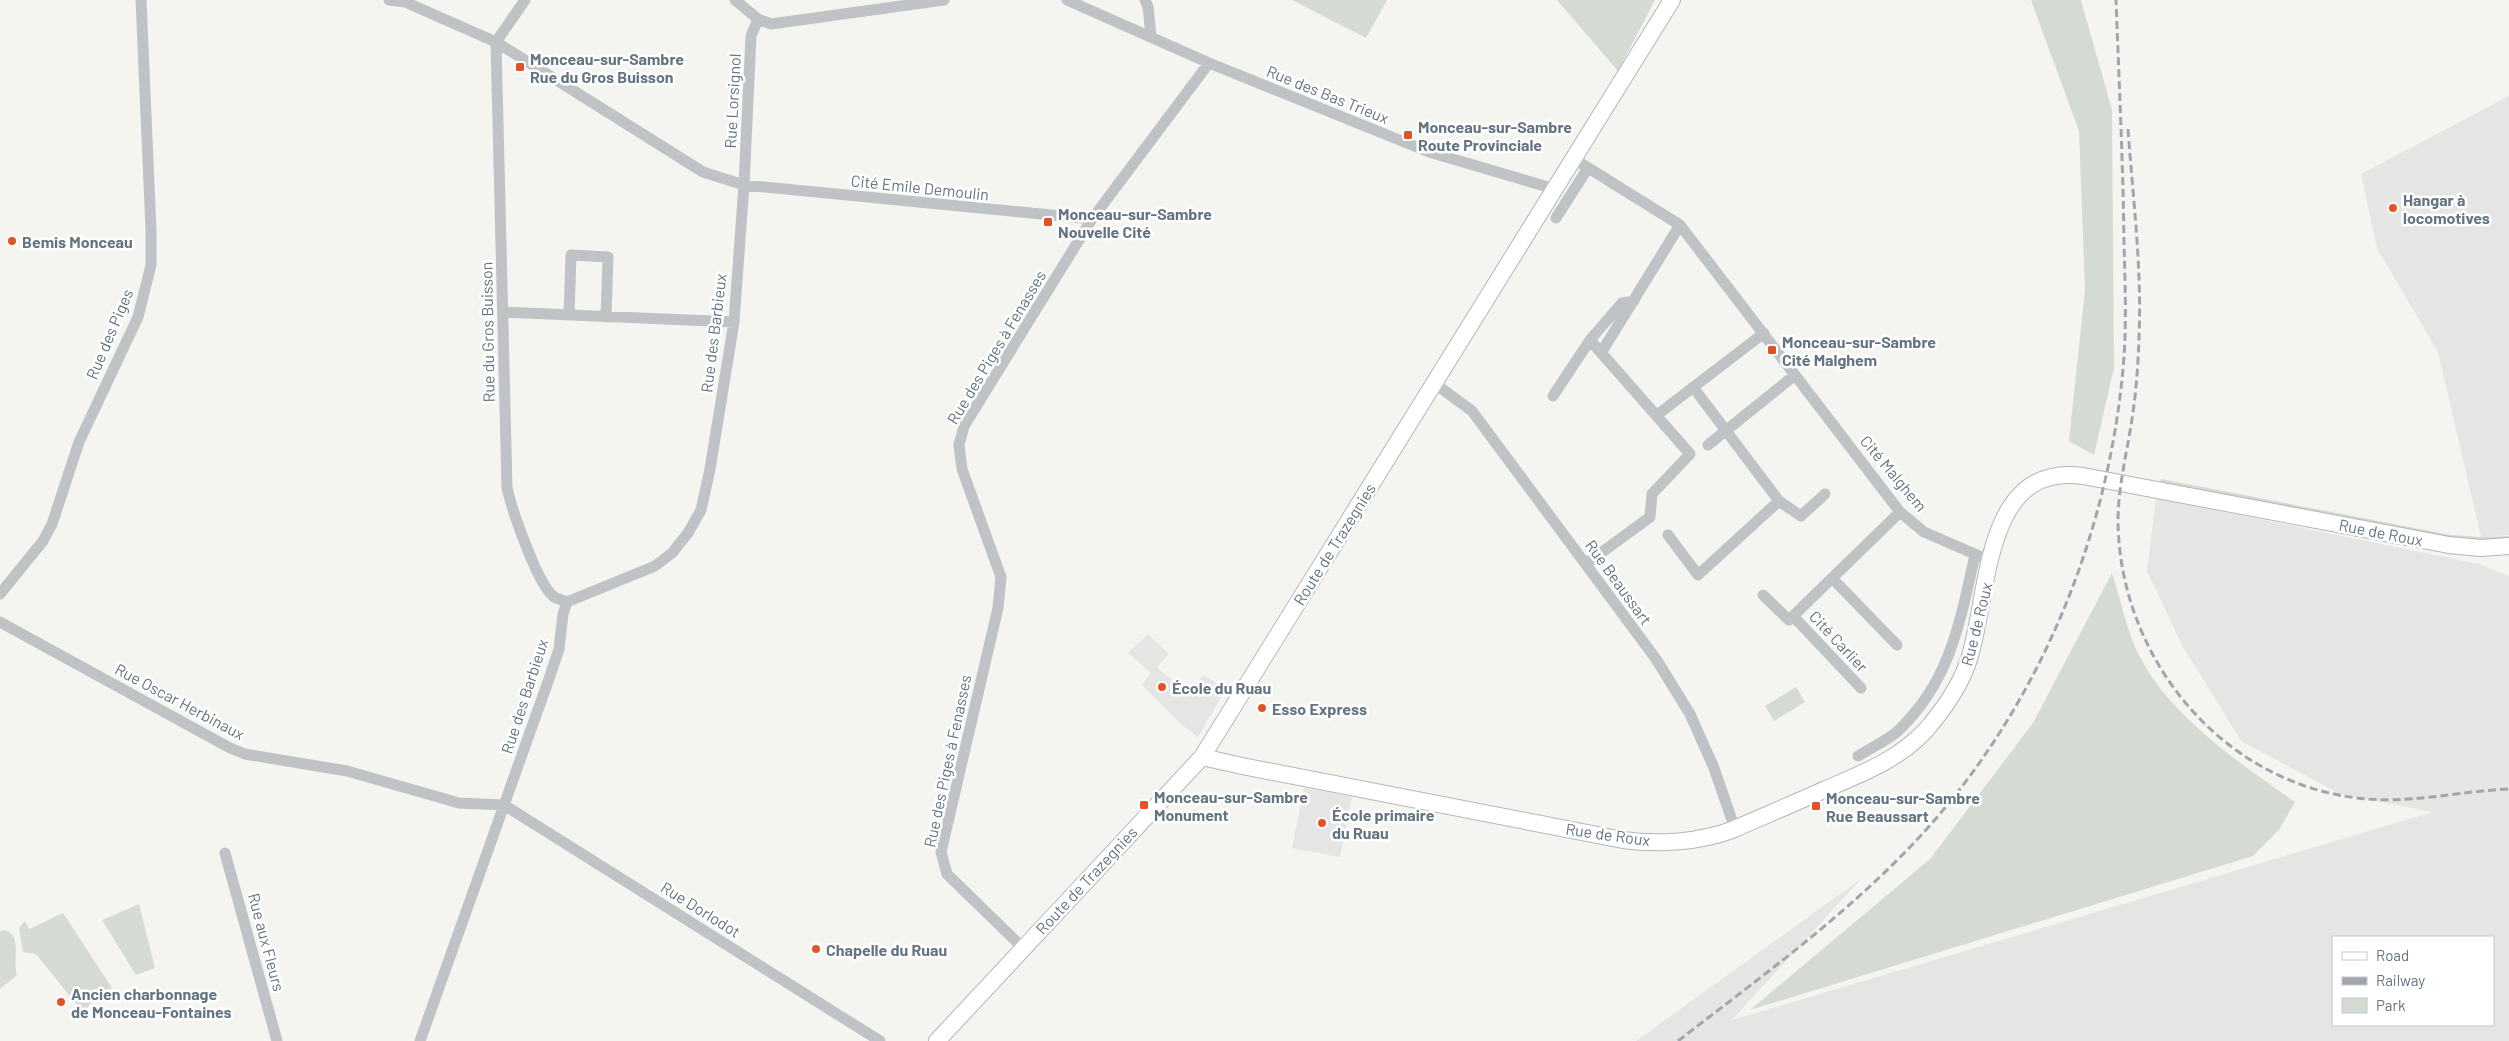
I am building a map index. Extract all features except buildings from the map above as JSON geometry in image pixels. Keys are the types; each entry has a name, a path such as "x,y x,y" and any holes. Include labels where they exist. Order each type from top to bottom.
{"main road":[{"name":"Route de Trazegnies","path":"936,1041 1202,757 1672,0"},
{"name":"Rue de Roux","path":"1202,757 1627,840 1656,842 1714,836 1735,829 1878,767 1902,752 1926,729 1953,694 1968,664 2001,522 2016,498 2040,481 2055,475 2068,474 2142,486 2442,544 2474,547 2509,546"}],"street":[{"name":"Rue des Piges","path":"0,594 43,541 52,524 79,442 138,316 146,292 151,265 141,0"},
{"name":"Cité Emile Demoulin","path":"389,0 405,2 496,42 703,172 744,186 1092,219"},
{"path":"496,42 525,0"},
{"path":"735,0 758,19 771,24 888,4 944,0"},
{"name":"Rue des Bas Trieux","path":"1067,0 1209,63 1429,152 1555,189"},
{"path":"1145,0 1148,7 1151,36"},
{"name":"Rue Lorsignol","path":"744,186 751,36 758,19"},
{"name":"Rue du Gros Buisson","path":"496,42 507,488 513,516 544,585 553,596 567,602"},
{"name":"Rue des Piges à Fenasses","path":"1023,948 947,874 941,852 998,608 1001,577 962,469 959,445 964,426 1092,219 1209,63"},
{"name":"Cité Malghem","path":"1574,159 1680,225 1900,512 1924,532 1991,561"},
{"path":"1556,218 1588,168"},
{"name":"Rue des Barbieux","path":"420,1041 559,650 563,614 567,602 655,566 672,553 688,533 701,510 734,322 744,186"},
{"path":"1602,353 1680,225"},
{"path":"569,315 571,255 608,257 606,317"},
{"path":"1553,396 1590,340 1622,303 1634,301"},
{"path":"503,312 734,322"},
{"path":"1656,415 1764,333"},
{"path":"1586,564 1650,517 1652,494 1690,454 1590,340"},
{"path":"1708,445 1796,375"},
{"name":"Rue Beaussart","path":"1434,383 1472,410 1656,659 1690,714 1714,768 1735,829"},
{"path":"1693,388 1779,502 1801,516 1825,494"},
{"path":"1668,535 1698,575 1779,502"},
{"name":"Cité Carlier","path":"1763,595 1789,620 1900,512"},
{"name":"Rue de Roux","path":"1858,756 1900,730 1933,689 1955,643 1975,555"},
{"path":"1832,578 1897,645"},
{"name":"Cité Carlier","path":"1793,616 1861,688"},
{"name":"Rue Oscar Herbinaux","path":"0,622 230,748 245,754 347,771 451,801 504,805"},
{"name":"Rue Dorlodot","path":"504,805 880,1041"},
{"name":"Rue aux Fleurs","path":"225,853 277,1041"}],"shaded area":[{"path":"2509,96 2509,535 2481,537 2438,352 2377,248 2361,174"},
{"path":"2156,498 2479,564 2509,576 2509,1041 1636,1041 1861,879 1732,1020 2433,812 2340,794 2241,741 2182,645 2147,571"},
{"name":"École du Ruau","path":"1148,634 1169,654 1157,667 1186,693 1204,675 1226,689 1198,737 1183,726 1142,685 1151,673 1128,653"},
{"name":"École primaire du Ruau","path":"1304,788 1352,797 1340,857 1292,848"}],"green space":[{"path":"1292,0 1387,0 1366,38"},
{"path":"1557,0 1655,0 1618,71"},
{"path":"2031,0 2081,0 2112,110 2114,368 2094,455 2069,441 2085,289 2079,131"},
{"path":"2161,479 2451,535 2509,536 2509,540 2468,541 2160,483"},
{"path":"2112,573 2128,628 2140,657 2153,679 2188,719 2209,738 2252,772 2295,802 2279,830 2253,856 1750,1010 1930,859 2033,723"},
{"path":"1796,687 1805,702 1774,721 1765,706"},
{"path":"139,904 155,968 136,975 102,920"},
{"path":"63,913 112,988 95,998 86,1009 92,1015 86,1018 79,1016 72,1010 77,1005 36,954 23,952 19,928 25,921 29,929"},
{"path":"5,930 14,938 17,975 0,989 0,931"}],"railway":[{"path":"1678,1041 1827,924 1910,847 1954,797 1993,743 2027,686 2057,626 2081,564 2100,500 2114,435 2123,369 2125,290 2116,0"},
{"path":"2128,129 2140,312 2135,400 2120,490 2118,522 2123,573 2138,622 2160,668 2190,708 2226,743 2268,770 2316,789 2367,799 2385,800 2509,789"}],"place":[{"name":"Monceau-sur-Sambre Rue du Gros Buisson","path":"520,67"},
{"name":"Monceau-sur-Sambre Route Provinciale","path":"1408,135"},
{"name":"Hangar à locomotives","path":"2393,208"},
{"name":"Monceau-sur-Sambre Nouvelle Cité","path":"1048,222"},
{"name":"Bemis Monceau","path":"12,241"},
{"name":"Monceau-sur-Sambre Cité Malghem","path":"1772,350"},
{"name":"École du Ruau","path":"1162,687"},
{"name":"Esso Express","path":"1262,708"},
{"name":"Monceau-sur-Sambre Monument","path":"1144,805"},
{"name":"Monceau-sur-Sambre Rue Beaussart","path":"1816,806"},
{"name":"École primaire du Ruau","path":"1322,823"},
{"name":"Chapelle du Ruau","path":"816,949"},
{"name":"Ancien charbonnage de Monceau-Fontaines","path":"61,1002"}]}
